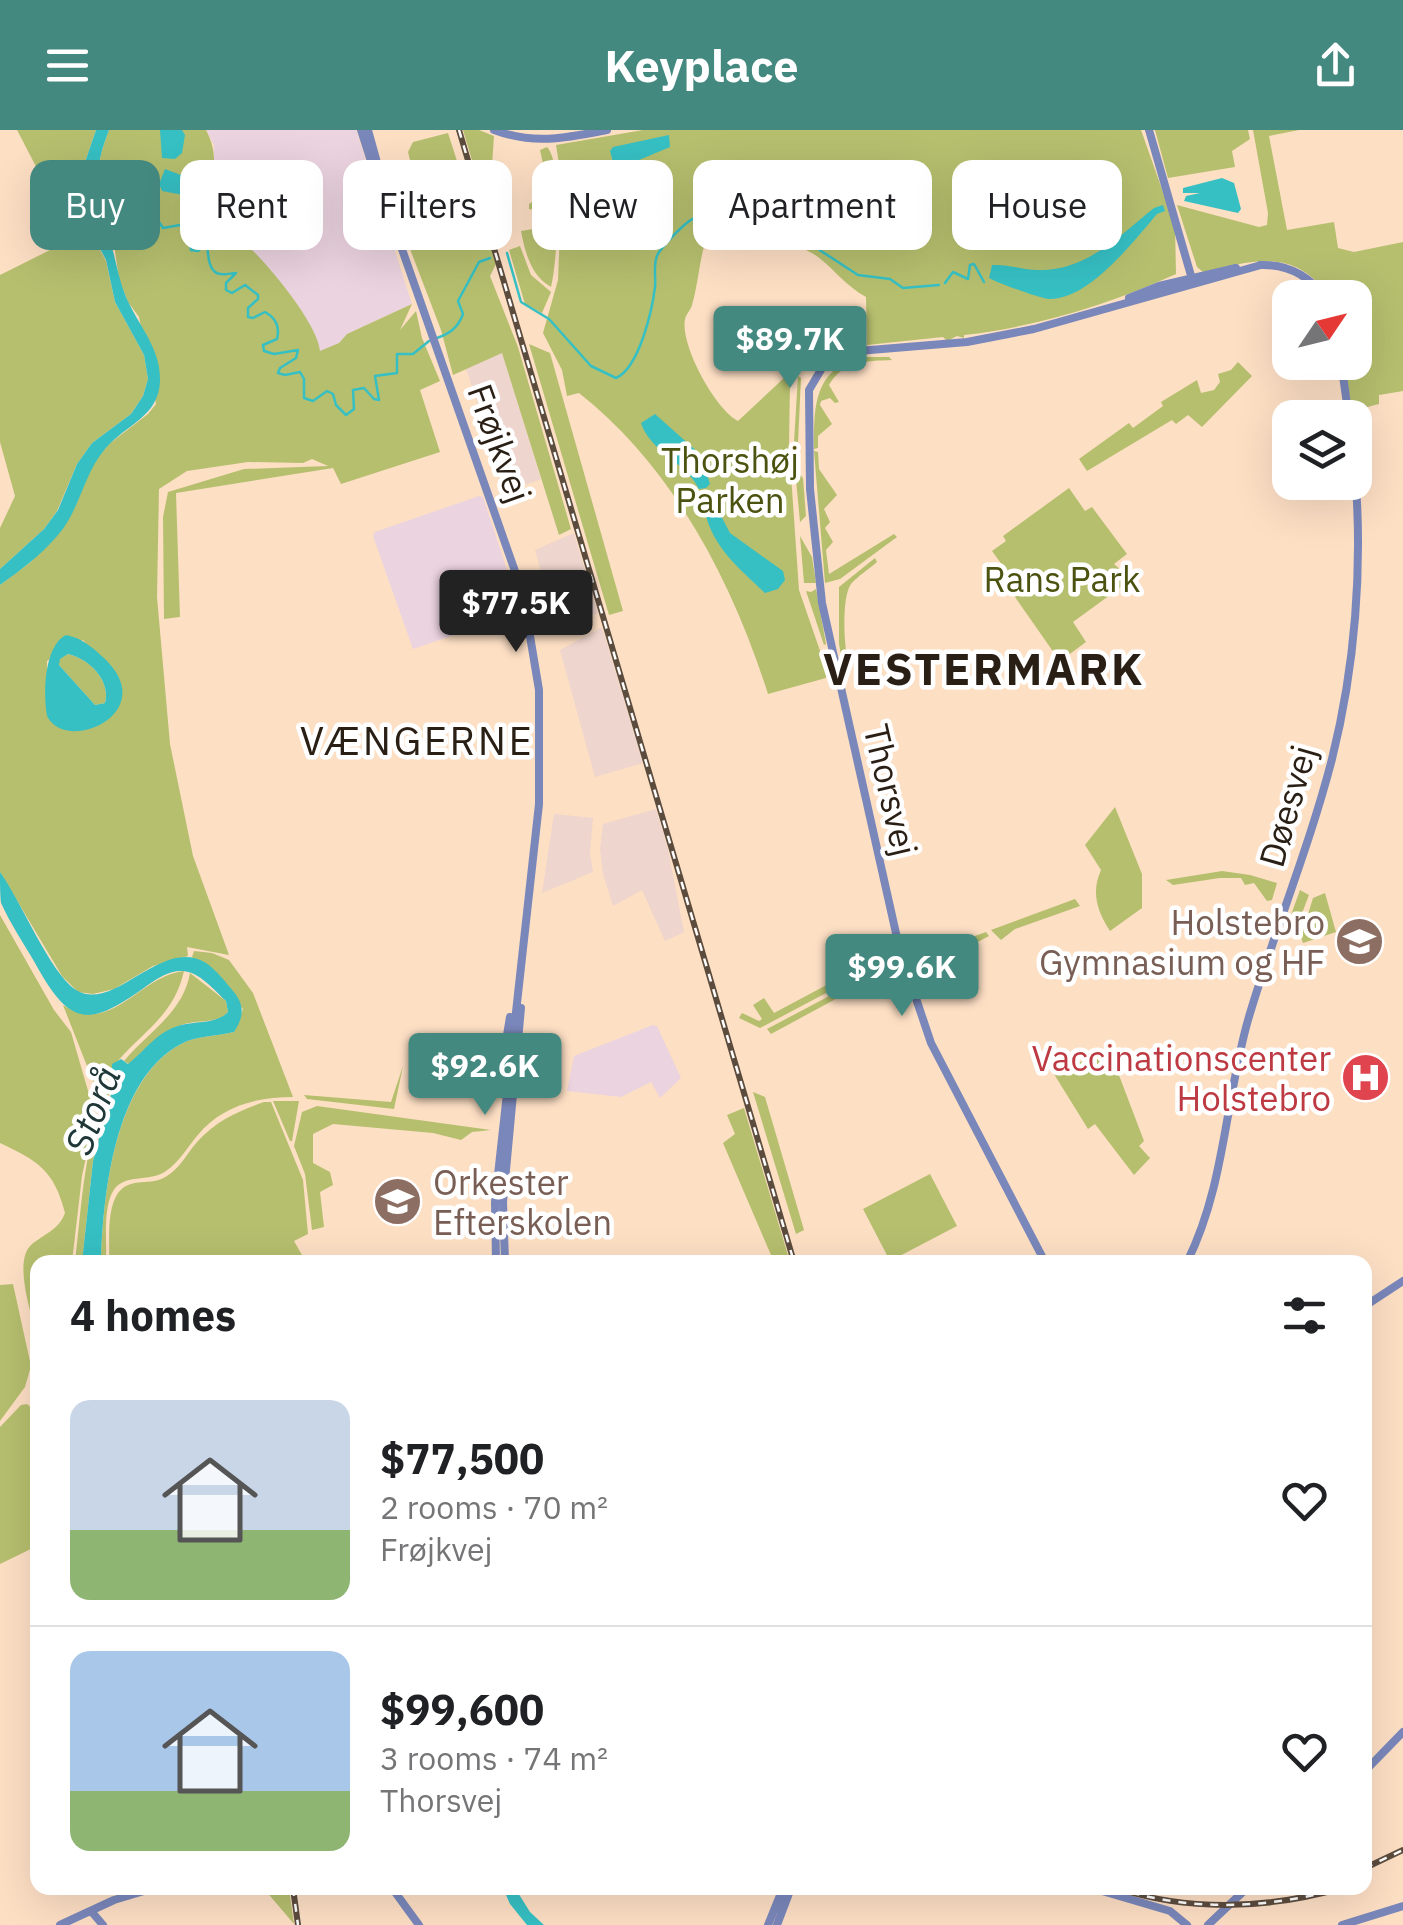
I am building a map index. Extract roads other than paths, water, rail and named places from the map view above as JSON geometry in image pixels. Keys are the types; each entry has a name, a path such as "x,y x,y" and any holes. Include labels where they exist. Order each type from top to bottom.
{"street":[{"name":"Frøjkvej","path":"364,130 397,235 509,550 533,644 541,744 539,804 495,1202 496,1255"},
{"path":"494,130 550,141 607,130"},
{"path":"1149,130 1193,281"},
{"name":"Thorsvej","path":"1041,1255 931,1043 900,951 822,603 813,524 808,405 816,374 846,352 967,342 1034,329 1260,265 1280,266 1307,280"},
{"name":"Døesvej","path":"1191,1255 1213,1194 1248,1020 1314,822 1340,719 1356,593 1355,500"},
{"name":"Frøjkvej","path":"505,1255 503,1202 521,1026 520,973"},
{"name":"Frøjkvej","path":"502,1065 517,999"},
{"path":"1372,1302 1403,1282"},
{"path":"1372,1764 1403,1732"},
{"path":"60,1925 135,1895"},
{"path":"397,1895 419,1925"},
{"path":"768,1925 780,1895"},
{"path":"778,1925 789,1895"},
{"path":"1116,1895 1170,1911 1187,1925"},
{"path":"1208,1925 1240,1895"},
{"path":"1342,1925 1403,1906"},
{"path":"91,1911 103,1925"}],"water":[{"path":"96,130 109,130 100,160 86,160"},
{"path":"160,130 182,130 185,135 182,153 175,159 162,158"},
{"path":"669,135 670,147 639,160 612,160 613,147"},
{"path":"165,169 180,175 180,194 162,191 160,182"},
{"path":"1222,178 1234,183 1241,209 1238,213 1184,201 1186,196 1200,193 1183,193 1183,188"},
{"path":"1163,205 1165,211 1157,214 1094,280 1063,297 1043,298 989,278 992,265 1056,269 1101,250 1122,250 1122,234"},
{"path":"101,250 112,250 123,289 157,358 158,393 140,420 105,449 58,535 0,585 0,569 44,529 58,510 77,464 92,443 131,414 143,396 148,379 144,355 115,302"},
{"path":"655,414 701,455 710,484 706,488 699,489 652,442 641,423"},
{"path":"711,505 716,506 730,533 783,571 785,580 778,589 765,593 729,557 709,525 705,512"},
{"path":"66,635 87,644 105,659 119,679 122,696 116,711 104,722 72,731 57,727 47,716 47,671 59,641","holes":["68,654 97,672 105,686 105,703 95,705 59,665 60,659"]},
{"path":"0,872 46,953 76,990 91,995 106,992 172,959 189,957 213,969 241,1006 234,1032 181,1044 158,1061 141,1084 117,1141 105,1205 101,1255 83,1255 93,1161 111,1094 112,1064 121,1059 128,1064 172,1028 223,1016 228,1012 226,1001 201,978 178,971 160,977 111,1009 96,1014 71,1010 48,985 1,903"},
{"path":"506,1895 519,1895 544,1925 527,1925"}],"waterway":[{"path":"507,253 521,302 549,319 591,366 616,378 631,363 643,338 657,256 695,218 718,219 755,231 766,227 798,236 858,275 890,279 903,288 939,285"},
{"path":"160,223 163,228 188,228 191,250 198,251 207,242 213,270 236,273 226,283 226,290 232,293 245,285 258,295 248,308 248,317 265,312 276,323 277,339 263,345 264,351 274,354 298,350 296,358 278,373 300,372 304,398 313,401 327,391 346,415 354,409 353,390 364,388 379,400 375,376 397,373 397,354 413,354 429,341"},
{"path":"437,338 459,323 463,314 458,301 479,262 490,258"},
{"path":"945,283 953,272 968,279 970,265 974,264 984,282"}],"railway":[{"path":"459,130 792,1255"},
{"path":"1372,1865 1403,1850"},
{"path":"294,1895 298,1925"},
{"path":"1140,1895 1229,1905 1314,1895"}],"place":[{"name":"Holstebro Gymnasium og HF","path":"1360,942"},
{"name":"Vaccinationscenter Holstebro","path":"1366,1078"},
{"name":"Orkester Efterskolen","path":"398,1202"}],"district":[{"name":"VESTERMARK","path":"984,668"},
{"name":"VÆNGERNE","path":"417,740"}],"park label":[{"name":"Thorshøj Parken","path":"730,480"},
{"name":"Rans Park","path":"1062,579"}],"water label":[{"name":"Storå","path":"92,1110"}]}
